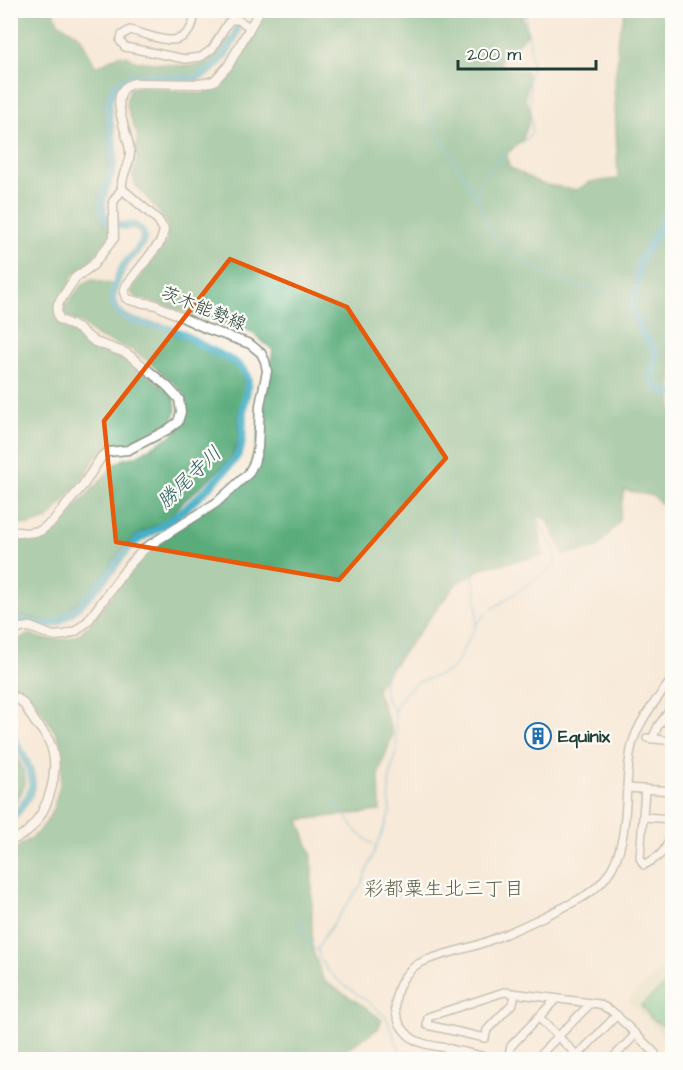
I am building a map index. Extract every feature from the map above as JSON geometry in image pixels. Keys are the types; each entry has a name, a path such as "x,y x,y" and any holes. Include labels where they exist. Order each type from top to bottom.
{"main road":[{"path":"10,531 26,533 40,531 53,521 83,485 102,456 108,452 128,450 178,422 181,412 179,399 168,387 126,353 95,342 79,328 59,319 58,304 75,278 93,266 114,238 113,202 122,189 121,178 129,164 130,152 120,111 119,99 122,90 128,84 134,83 200,84 214,81 228,66 247,25 260,10"},
{"name":"茨木能勢線","path":"10,636 20,628 30,627 53,636 76,631 88,621 128,566 145,548 216,503 248,474 255,463 260,405 267,371 266,361 261,352 250,344 205,328 148,302 130,301 126,298 124,292 126,286 161,241 164,230 158,220 122,189"},
{"path":"10,695 22,700 44,732 50,742 53,764 50,794 41,814 26,832 10,841"}],"street":[{"path":"194,10 191,30 181,38 170,40 130,30 122,34 120,41 125,47 185,59 201,57 212,49 231,20 236,19 247,25"},
{"path":"495,1059 416,1040 405,1031 399,1022 395,1007 397,990 405,975 419,964 499,937 578,900 591,892 608,874 619,854 631,751 637,731 648,711 672,679"},
{"path":"672,707 649,738 672,741"},
{"path":"627,788 672,791"},
{"path":"645,789 640,858 644,865 664,852 672,832"},
{"path":"644,816 672,819"},
{"path":"515,994 513,1003 487,1030 485,1038 427,1025 428,1017 504,992 599,1004 617,1015 656,1053 650,1059"},
{"path":"507,1059 511,1046 556,999"},
{"path":"538,1059 591,1003"},
{"path":"538,1017 577,1058 617,1015"},
{"path":"611,1059 636,1034"},
{"path":"449,1059 451,1050"},
{"path":"406,1059 406,1057 417,1059"}],"highlighted area":[{"path":"230,259 347,307 446,458 339,580 116,542 104,421"}],"shaded area":[{"path":"672,959 672,1045 628,1000"}],"green space":[{"path":"10,11 54,11 58,22 80,36 96,67 119,55 136,61 184,66 203,64 216,55 228,38 231,38 218,60 203,72 186,76 131,74 121,78 113,85 107,95 105,114 110,157 99,206 104,224 111,226 109,237 89,263 72,276 56,320 76,332 92,346 124,358 167,390 175,400 176,412 171,422 124,446 106,448 99,453 78,484 48,519 29,525 14,524 10,520"},
{"path":"262,11 531,11 522,17 528,33 499,62 504,68 526,71 529,78 525,99 531,112 530,119 523,139 507,154 509,167 542,184 577,190 590,182 618,179 614,84 618,56 617,42 625,11 672,11 672,514 653,496 624,490 619,522 597,548 564,555 547,519 537,516 543,555 483,568 457,583 376,688 393,734 379,773 380,811 299,820 312,856 312,948 324,981 382,1020 378,1029 345,1050 320,1054 318,1059 11,1059 10,852 33,836 46,822 56,801 62,763 60,742 37,704 30,696 11,684 11,661 18,639 30,634 42,639 66,639 78,635 90,624 147,550 250,476 273,350 250,331 135,297 130,291 167,240 167,224 135,184 133,175 137,161 137,134 126,101 131,88 142,86 202,94 225,82"},
{"path":"91,279 114,285 111,292 111,306 123,320 142,327 172,333 228,362 242,372 245,387 238,417 239,440 230,460 182,503 168,519 130,541 89,591 57,620 42,621 23,616 11,618 11,537 27,540 45,537 114,465 124,459 137,456 172,435 185,422 186,396 174,383 130,349 98,337 81,323 66,317 64,307 82,285"},
{"path":"10,746 25,776 23,790 11,807"},
{"path":"672,979 672,1032 651,1018 641,1005"}],"waterway":[{"name":"勝尾寺川","path":"10,622 18,620 47,625 58,622 93,592 131,546 193,502 227,468 240,450 243,410 248,386 245,373 236,363 182,333 165,327 131,321 117,310 112,300 115,284 124,265 141,245 143,235 141,230 134,225 123,226 108,222 102,206 114,161 108,111 110,97 117,86 126,79 137,77 187,79 206,73 220,61 231,44 238,27 240,10"},
{"path":"521,143 532,131 529,77 532,66 526,20 528,10"},
{"path":"412,66 431,120 479,202 494,237 514,255 530,265 575,286 614,294 631,307"},
{"path":"477,198 478,185 501,157 509,152"},
{"path":"672,204 641,259 637,290 631,306 639,327 655,351 652,381 658,388 672,394"},
{"path":"492,609 548,571 556,562 554,548 539,520"},
{"path":"454,527 475,588 477,601 475,626"},
{"path":"400,1060 399,1048 386,1017 328,971 319,957 318,948 361,885 390,813 389,783 397,746 395,709 399,701 418,682 442,674 455,665 477,624 487,612"},
{"path":"395,712 387,700 383,686 398,640"},
{"name":"勝尾寺川","path":"10,732 32,778 28,797 19,811 10,819"},
{"path":"332,800 355,830 376,847"},
{"path":"298,919 313,947 318,951"}],"place":[{"name":"Equinix","path":"538,736"}],"district":[{"name":"彩都粟生北三丁目","path":"444,888"}]}
